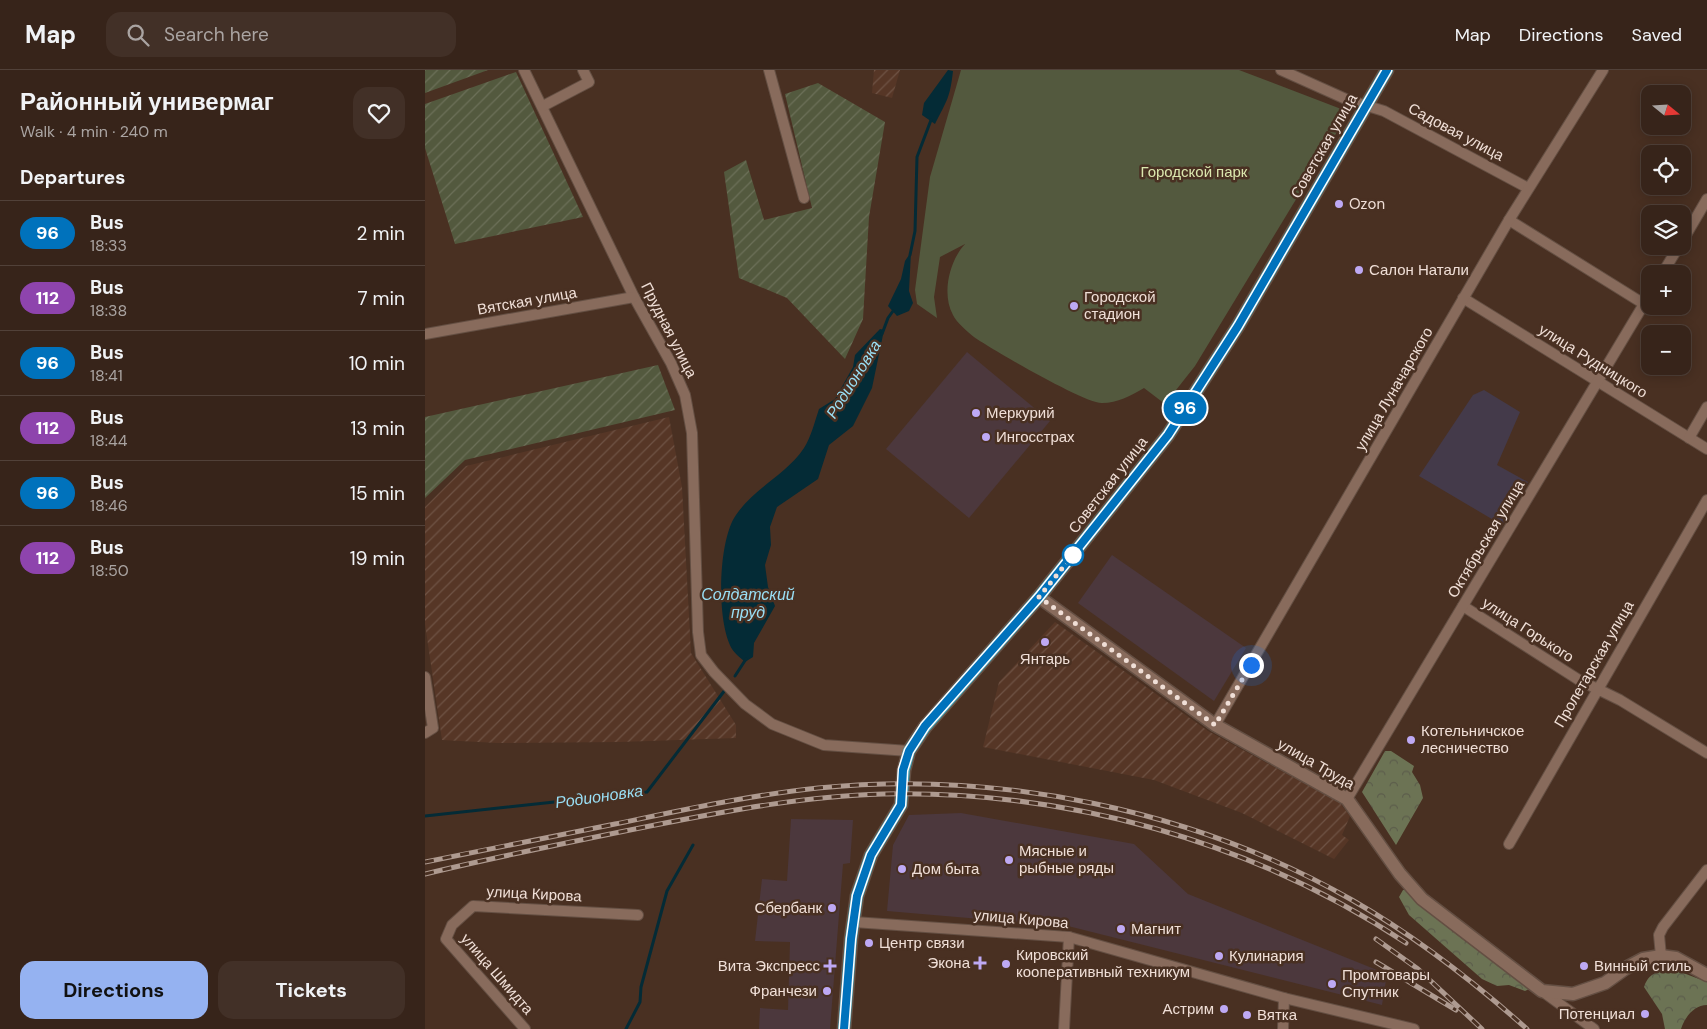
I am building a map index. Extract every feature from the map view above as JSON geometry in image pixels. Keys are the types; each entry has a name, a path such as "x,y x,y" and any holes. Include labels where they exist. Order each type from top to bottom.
{"main road":[{"name":"Советская улица","path":"844,1029 853,922 864,872 871,855 901,805 903,770 909,751 925,726 1039,597 1168,435 1238,326 1387,70"}],"street":[{"name":"Прудная улица","path":"524,70 634,296 671,363 685,395 691,433 701,655 721,680 745,704 771,724 825,745 909,751"},
{"path":"543,106 589,82 583,70"},
{"path":"769,70 804,198"},
{"name":"Садовая улица","path":"1281,70 1348,100 1368,104 1486,164 1528,188"},
{"name":"улица Луначарского","path":"1215,725 1509,220 1603,70"},
{"path":"1691,226 1707,199"},
{"path":"1509,220 1641,302"},
{"name":"Вятская улица","path":"425,334 634,296"},
{"name":"улица Рудницкого","path":"1463,298 1707,449"},
{"name":"Октябрьская улица","path":"1347,799 1641,309"},
{"path":"1689,438 1707,407"},
{"name":"Пролетарская улица","path":"1509,844 1707,500"},
{"name":"улица Труда","path":"1039,597 1215,725 1347,799 1400,874 1422,899 1541,991 1594,1029"},
{"name":"улица Горького","path":"1463,606 1596,690 1620,700 1707,753"},
{"path":"425,677 429,730"},
{"path":"1661,956 1659,935 1663,927 1707,870"},
{"name":"улица Кирова","path":"446,939 452,925 473,906 638,915"},
{"name":"улица Кирова","path":"853,922 1069,937 1284,998 1414,1029"},
{"path":"1064,1029 1069,937"},
{"name":"улица Шмидта","path":"446,939 525,1029"},
{"path":"1541,991 1573,994 1605,983 1643,959 1661,956 1676,958 1707,975"},
{"path":"1283,1029 1284,998"}],"shaded area":[{"path":"874,70 900,70 892,98 872,93"},
{"path":"967,352 1050,421 969,518 886,449"},
{"path":"1484,390 1520,412 1497,465 1528,482 1502,525 1419,476 1473,395"},
{"path":"669,417 682,487 691,653 736,725 736,738 620,742 497,743 442,740 425,624 425,507 466,466"},
{"path":"1112,555 1246,648 1214,701 1078,603"},
{"path":"1055,622 1208,731 1340,803 1350,816 1342,835 1349,840 1334,859 1242,813 1154,780 983,747 999,682"},
{"path":"961,813 1134,844 1188,894 1387,974 1382,1005 1072,927 887,911 893,845 909,815"},
{"path":"791,819 853,820 850,863 843,864 830,1029 759,1029 760,1008 788,1010 790,942 755,941 762,879 787,881"}],"green space":[{"path":"425,70 488,70 425,93"},
{"name":"Городской парк","path":"961,70 1239,70 1349,112 1195,366 1165,404 1144,388 1113,402 1102,403 1093,401 1038,375 974,337 955,318 949,306 948,297 951,268 965,244 940,257 934,297 937,318 917,304 915,290 930,177"},
{"path":"516,72 583,217 455,244 425,148 425,104"},
{"path":"818,83 885,122 869,217 863,319 845,359 787,298 739,278 724,172 746,160 764,220 812,208 785,94"},
{"path":"658,365 675,410 465,460 425,498 425,417"},
{"path":"1385,751 1391,751 1414,766 1412,772 1420,785 1423,798 1396,845 1362,792"},
{"path":"1403,890 1406,890 1434,917 1465,941 1529,985 1529,989 1525,991 1509,985 1497,986 1482,979 1409,915 1399,897"},
{"path":"1661,971 1678,971 1707,982 1707,1005 1694,1009 1685,1020 1681,1029 1665,1029 1662,1014 1644,987 1650,977"}],"water":[{"path":"948,70 953,71 951,87 935,124 922,115 924,103"},
{"path":"911,252 909,291 913,303 909,311 897,316 888,306 901,279 905,261"},
{"name":"Солдатский пруд","path":"880,329 884,330 872,388 853,426 829,445 818,479 777,507 770,527 771,545 765,565 768,587 775,606 754,643 753,657 745,662 732,649 723,620 721,581 730,527 743,505 797,458 811,434 819,409 835,399 853,367 855,355"}],"waterway":[{"name":"Родионовка","path":"910,255 915,231 917,157 931,120"},
{"name":"Родионовка","path":"882,334 893,311"},
{"name":"Родионовка","path":"735,676 746,659"},
{"name":"Родионовка","path":"425,816 647,792 725,690"},
{"path":"626,1029 640,1002 641,987 667,891 693,845"}],"railway":[{"path":"425,862 717,803 818,788 886,784 956,785 1025,792 1094,804 1162,820 1228,842 1291,869 1352,900 1421,944 1465,977 1527,1029"},
{"path":"425,874 594,837 766,805 853,795 952,795 1020,801 1089,812 1156,829 1222,850 1285,876 1347,907 1406,943"},
{"path":"1376,939 1418,969 1482,1029"},
{"path":"1376,962 1456,1010"}],"bus line":[{"name":"96","path":"844,1029 851,939 857,896 871,855 901,805 903,770 909,751 925,726 1039,597 1168,435 1238,326 1387,70"}],"place":[{"name":"Ozon","path":"1339,204"},
{"name":"Салон Натали","path":"1359,270"},
{"name":"Городской стадион","path":"1074,306"},
{"name":"Меркурий","path":"976,413"},
{"name":"Ингосстрах","path":"986,437"},
{"name":"Янтарь","path":"1045,642"},
{"name":"Котельничское лесничество","path":"1411,740"},
{"name":"Мясные и рыбные ряды","path":"1009,860"},
{"name":"Дом быта","path":"902,869"},
{"name":"Сбербанк","path":"832,908"},
{"name":"Магнит","path":"1121,929"},
{"name":"Центр связи","path":"869,943"},
{"name":"Кулинария","path":"1219,956"},
{"name":"Экона","path":"980,963"},
{"name":"Кировский кооперативный техникум","path":"1006,964"},
{"name":"Вита Экспресс","path":"830,966"},
{"name":"Винный стиль","path":"1584,966"},
{"name":"Промтовары Спутник","path":"1332,984"},
{"name":"Франчези","path":"827,991"},
{"name":"Астрим","path":"1224,1009"},
{"name":"Потенциал","path":"1645,1014"},
{"name":"Вятка","path":"1247,1015"}],"route":[{"path":"1073,555 1039,597 1215,725 1251,665"}]}
